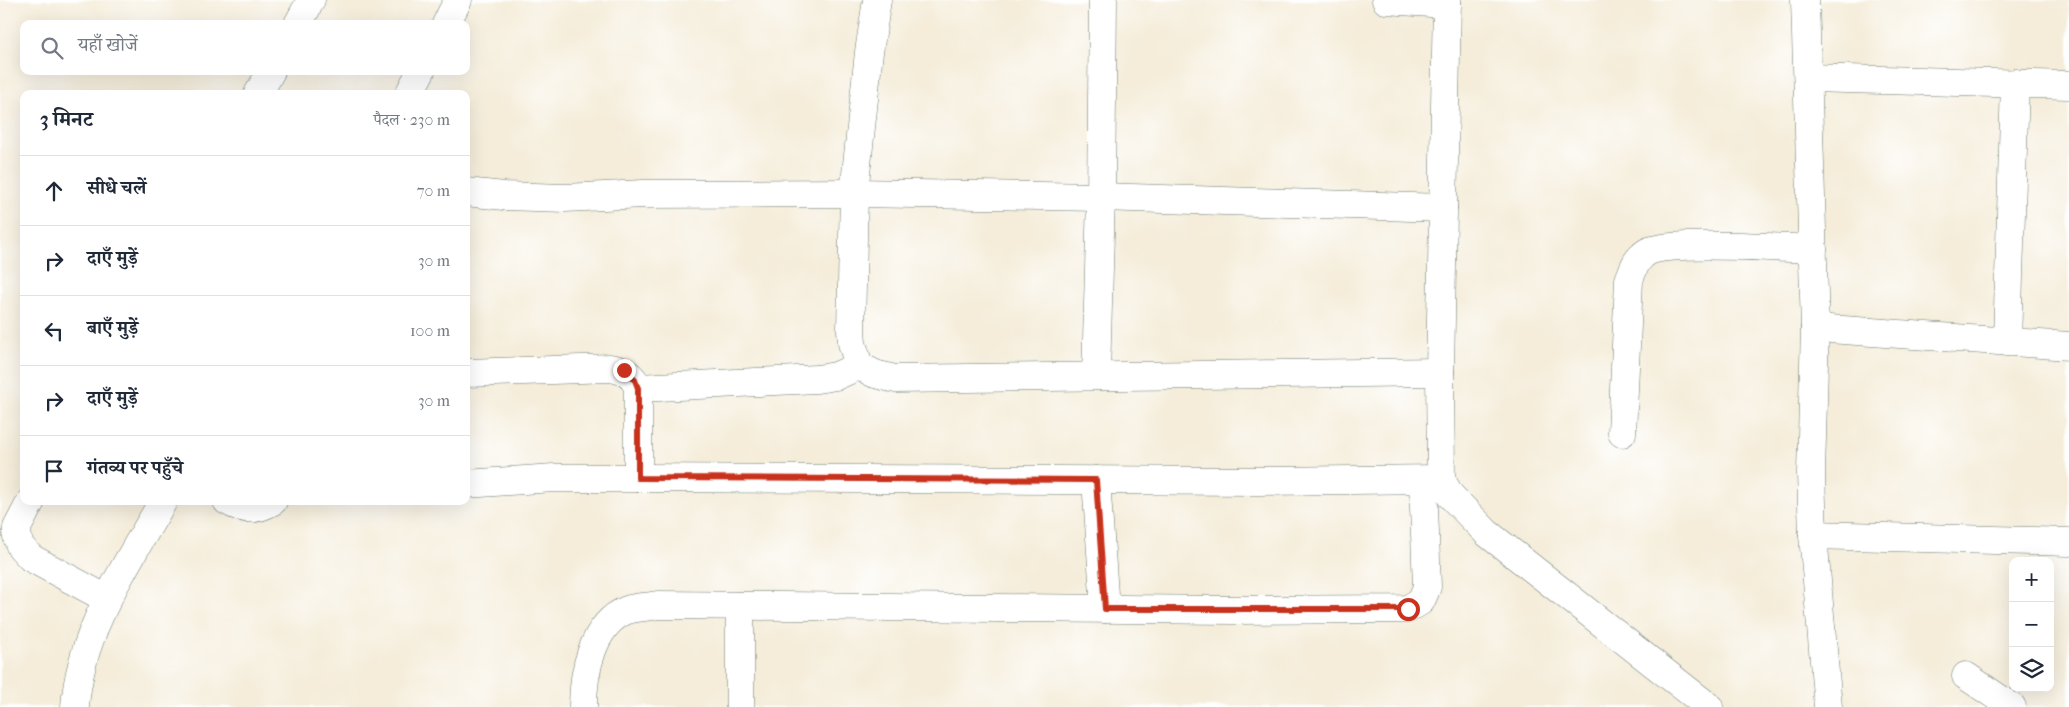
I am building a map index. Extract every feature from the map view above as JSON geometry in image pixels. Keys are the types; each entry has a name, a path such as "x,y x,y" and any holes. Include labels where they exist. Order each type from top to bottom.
{"street":[{"path":"300,20 311,0"},
{"path":"448,20 458,0"},
{"path":"877,0 869,52 854,193 850,330 859,366 875,374 895,379 1440,372"},
{"path":"1096,376 1101,197 1103,0"},
{"path":"583,707 583,690 594,642 610,621 627,610 658,605 1105,609 1408,609 1421,602 1427,587 1440,372 1447,2 1386,0"},
{"path":"1805,0 1809,78 1815,328 1811,473 1813,535 1828,707"},
{"path":"260,90 269,75"},
{"path":"411,90 419,75"},
{"path":"1809,78 2069,84"},
{"path":"2007,342 2014,83"},
{"path":"470,192 504,196 565,198 643,194 854,193 1101,197 1443,208"},
{"path":"1622,433 1629,280 1636,260 1650,251 1682,246 1813,249"},
{"path":"1815,328 2069,346"},
{"path":"638,388 817,379 836,376 859,366"},
{"path":"470,373 610,368 624,370 635,380 638,388 638,478"},
{"path":"470,484 554,478 1432,480 1450,495 1487,533 1709,707"},
{"path":"1096,480 1105,609"},
{"path":"29,505 17,528 20,546 31,558 107,599"},
{"path":"74,707 85,653 107,599 161,505"},
{"path":"234,505 252,510 264,505"},
{"path":"1813,535 2069,542"},
{"path":"740,606 740,707"},
{"path":"1966,676 2012,707"}],"route":[{"path":"624,370 635,380 638,388 638,478 1096,480 1105,609 1408,609"}]}
